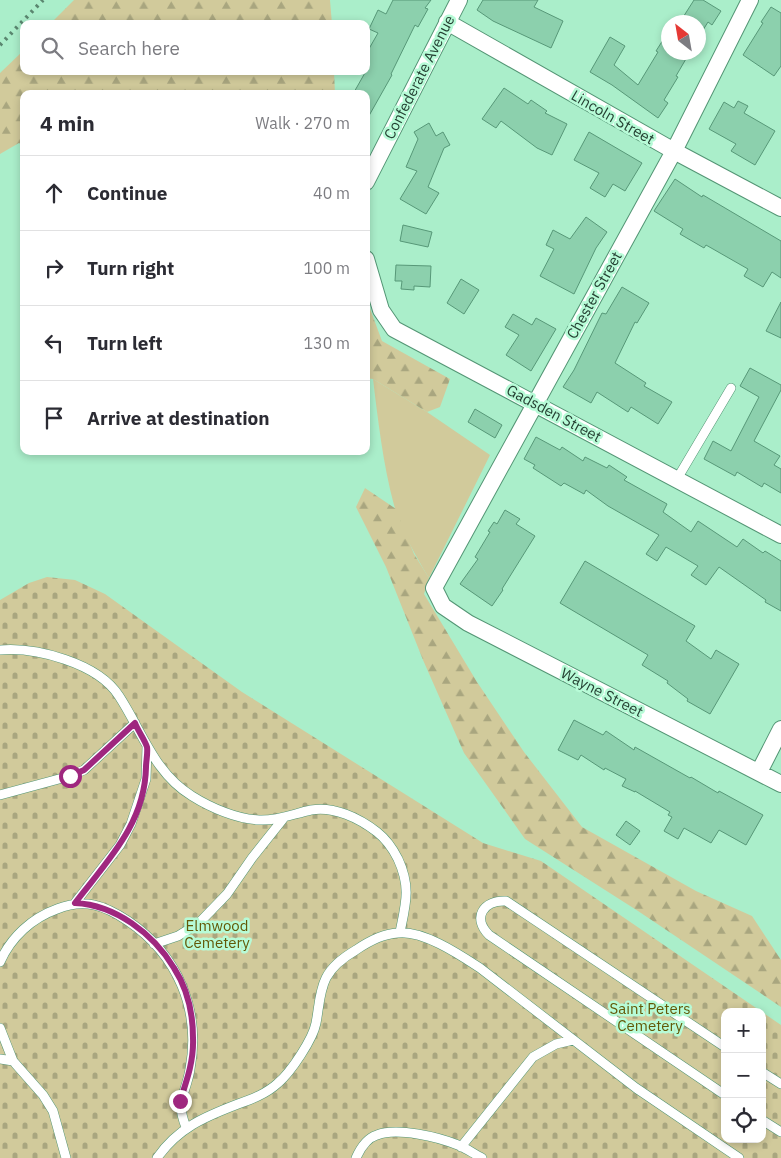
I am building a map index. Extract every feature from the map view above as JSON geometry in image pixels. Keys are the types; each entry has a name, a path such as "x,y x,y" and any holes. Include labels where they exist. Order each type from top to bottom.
{"street":[{"name":"Confederate Avenue","path":"370,174 458,0"},
{"name":"Chester Street","path":"434,588 534,402 674,152 750,0"},
{"name":"Lincoln Street","path":"447,22 674,152 781,208"},
{"name":"Gadsden Street","path":"370,273 381,310 394,329 781,535"},
{"name":"Wayne Street","path":"434,588 443,606 468,623 781,784"},
{"path":"759,772 781,730"}],"lane":[{"path":"677,479 731,388"},
{"path":"0,650 13,649 43,652 93,673 106,682 118,694 157,763 190,795 205,804 234,815 259,820 283,818 323,809 341,812 377,832 386,840 399,861 407,882 406,901 400,932"},
{"path":"0,795 70,776 84,770 135,723"},
{"path":"75,903 120,845 131,824 146,779 147,747"},
{"path":"154,944 178,936 199,923 227,894 283,818"},
{"path":"721,1043 506,901 498,901 487,905 482,912 480,919 482,927 499,943 569,988 636,1036 721,1092"},
{"path":"0,961 14,941 34,919 75,903 103,908 137,927 174,967 190,1007 193,1039 192,1057 190,1071 180,1101 181,1115 186,1127"},
{"path":"157,1158 186,1127 204,1117 262,1095 277,1085 296,1064 316,1026 321,991 326,978 333,968 343,958 373,939 400,932 434,941 480,968 636,1088 739,1158"},
{"path":"0,1028 13,1061 43,1094 53,1111 66,1158"},
{"path":"461,1147 533,1057 556,1044 573,1040"},
{"path":"0,1059 13,1061"},
{"path":"766,1075 781,1084"},
{"path":"766,1123 781,1132"},
{"path":"356,1158 370,1138 384,1133 422,1136 461,1147 482,1158"}],"green space":[{"path":"74,0 330,0 332,20 54,20"},
{"path":"20,54 20,75 334,75 335,90 20,90 20,144 0,154 0,73"},
{"path":"370,309 382,341 450,379 440,407 427,412 370,379"},
{"path":"373,379 427,412 490,455 429,578 400,524 394,505 384,458"},
{"path":"365,488 396,509 414,554 429,578 424,594 477,682 524,752 582,827 696,891 752,916 781,960 781,1007 638,911 525,839 464,753 423,660 386,567 356,507"},
{"name":"Elmwood Cemetery","path":"47,577 75,580 105,594 242,692 483,843 541,861 756,1008 721,1008 721,1143 766,1143 766,1015 781,1025 781,1158 0,1158 0,600 29,583"}],"building":[{"path":"393,0 431,0 425,8 428,9 418,27 415,25 392,75 370,114 370,90 355,90 364,75 370,75 370,47 378,33 370,29 370,27 378,10 386,14"},
{"path":"483,0 538,0 534,7 563,21 551,48 493,21 477,10"},
{"path":"694,0 703,0 721,11 712,25 708,22 706,25 706,15 684,15"},
{"path":"771,7 781,13 781,66 774,76 743,55"},
{"path":"610,37 625,46 614,65 638,85 658,52 656,51 661,43 661,60 685,60 676,76 678,77 664,100 668,103 658,118 612,85 590,72"},
{"path":"504,88 528,104 531,100 547,111 545,113 567,124 552,155 537,148 501,121 496,128 482,119"},
{"path":"738,101 748,106 744,113 775,131 755,165 731,151 736,144 709,129 724,102 734,108"},
{"path":"429,123 436,136 443,132 450,145 444,148 428,187 439,193 426,214 400,199 417,171 406,167 418,139 414,132"},
{"path":"589,132 642,163 625,191 613,184 605,197 590,188 599,173 574,160"},
{"path":"675,179 702,197 703,195 781,241 781,278 772,272 763,287 744,276 748,269 706,245 704,248 680,234 683,229 654,211"},
{"path":"586,217 607,232 596,248 574,294 540,276 554,249 546,245 553,230 570,239"},
{"path":"403,225 432,232 428,247 400,241"},
{"path":"396,265 431,266 430,287 414,286 414,290 401,289 402,281 395,281"},
{"path":"461,279 479,290 464,314 447,303"},
{"path":"622,287 649,303 637,323 635,322 615,363 646,383 644,386 672,402 658,424 631,407 628,412 597,392 591,403 563,387 574,370 602,313 606,314"},
{"path":"781,302 781,338 766,331"},
{"path":"513,314 532,325 536,318 556,329 531,371 506,355 519,335 505,327"},
{"path":"750,368 781,385 781,390 754,441 780,456 774,465 781,469 781,493 764,483 762,487 737,472 735,476 704,459 713,441 731,451 759,397 740,386"},
{"path":"475,409 502,425 495,438 468,422"},
{"path":"536,437 560,450 562,447 583,461 585,457 607,468 609,465 627,477 624,480 667,504 663,512 691,532 698,521 737,547 743,539 763,553 765,551 781,561 781,611 765,602 766,600 719,567 706,585 691,575 698,566 666,547 657,561 646,554 659,535 608,506 586,490 584,494 564,483 561,486 533,468 535,465 524,459"},
{"path":"505,510 520,519 516,524 535,536 492,606 460,584 478,559 475,557 490,532 488,531 494,522 497,524"},
{"path":"585,561 695,626 686,641 711,659 716,650 739,664 710,714 687,701 688,699 667,683 668,681 642,665 648,655 560,603"},
{"path":"574,720 603,735 606,731 634,750 635,747 718,793 719,791 763,815 746,845 719,830 711,843 684,828 678,839 664,831 672,817 668,815 670,812 635,791 622,786 626,779 605,768 604,770 581,755 578,760 558,750"},
{"path":"626,821 640,831 630,845 616,835"}],"railway":[{"path":"24,20 43,0"},
{"path":"0,45 20,24"}],"route":[{"path":"70,776 84,770 135,723 147,747 146,779 140,802 120,845 108,863 75,903 103,908 127,920 147,936 174,967 190,1007 193,1039 190,1071 180,1101"}],"park label":[{"name":"Saint Peters Cemetery","path":"650,1016"}]}
